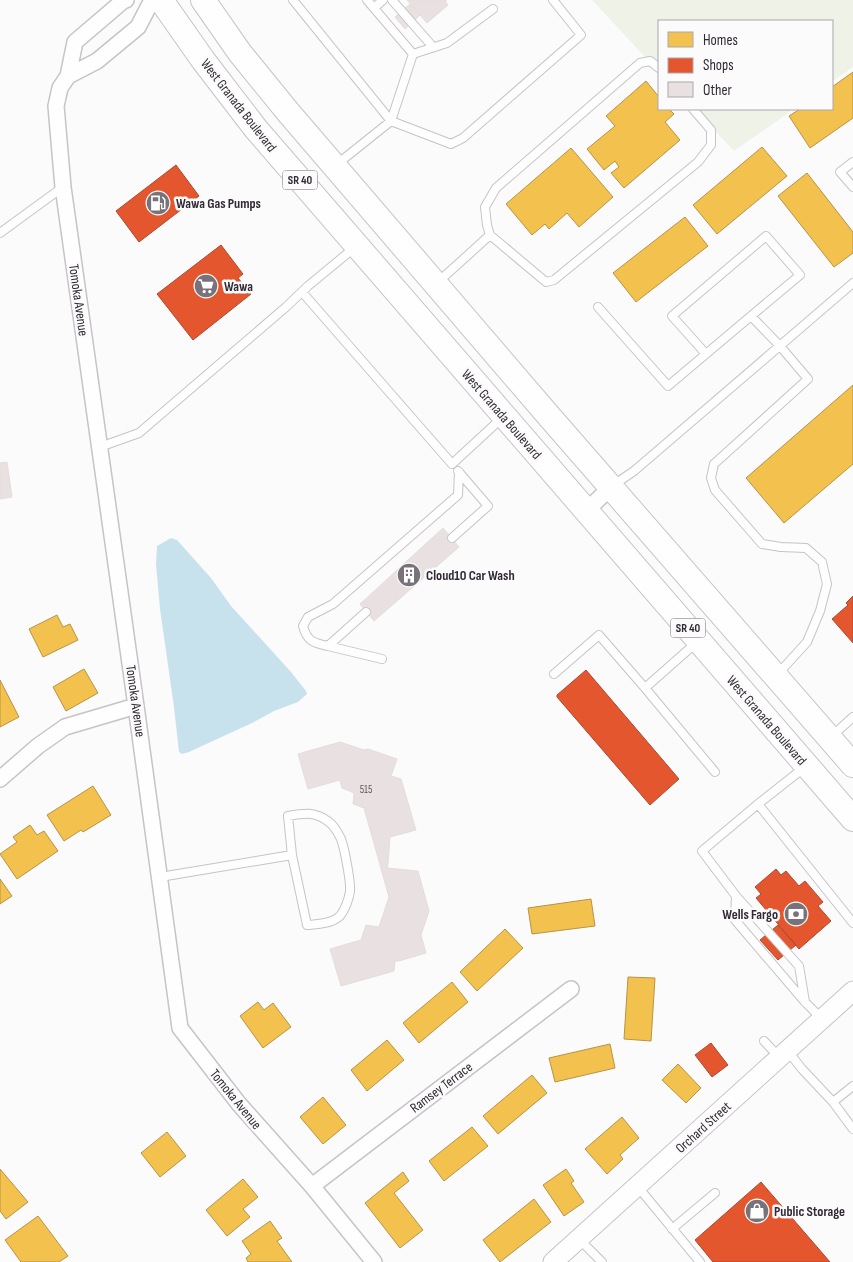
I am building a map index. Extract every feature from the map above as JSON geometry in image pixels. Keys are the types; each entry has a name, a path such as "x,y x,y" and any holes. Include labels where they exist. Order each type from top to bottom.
{"main road":[{"name":"West Granada Boulevard","path":"161,0 203,60 256,129 853,819"},
{"name":"SR 40","path":"203,0 240,53 334,167 853,765"}],"street":[{"name":"Tomoka Avenue","path":"126,0 75,42 68,76 60,88 56,106 63,187 180,1028 239,1104 312,1186 374,1262"},
{"path":"68,76 97,61 138,27 152,0"},
{"path":"586,511 611,487"},
{"path":"0,779 38,746 65,727 136,706"},
{"name":"Ramsey Terrace","path":"312,1186 570,989"},
{"name":"Orchard Street","path":"553,1262 853,991"}],"lane":[{"path":"293,0 392,121 451,144 464,138 581,35 553,0"},
{"path":"367,0 413,54"},
{"path":"374,8 383,0"},
{"path":"392,0 433,48"},
{"path":"413,54 447,43 493,9"},
{"path":"334,167 392,121 413,54"},
{"path":"658,67 650,61 640,63 496,188 485,207 490,235 546,282 554,280 698,162 711,145 711,130 694,110"},
{"path":"853,162 840,172 853,187"},
{"path":"0,233 63,187"},
{"path":"435,284 490,235"},
{"path":"598,307 668,386 800,275 766,236 672,316 706,354"},
{"path":"100,447 139,433 357,246"},
{"path":"611,487 634,471 853,283"},
{"path":"302,292 488,506 452,538"},
{"path":"751,316 808,379 714,464 711,478 715,490 762,544 806,548 822,562 827,584 820,611 807,642 776,677"},
{"path":"452,464 504,416"},
{"path":"382,658 317,644 306,637 303,626 308,617 333,604 458,495 459,472"},
{"path":"328,646 366,612"},
{"path":"554,674 599,634 715,772"},
{"path":"645,688 699,641"},
{"path":"829,738 853,717"},
{"path":"805,1002 799,966 736,896 702,851 807,766"},
{"path":"758,804 853,923"},
{"path":"306,812 317,815 329,822 341,838 350,890 345,907 339,917 329,922 307,925 292,855 288,816 306,812"},
{"path":"160,877 292,855"},
{"path":"736,896 735,920 805,1002 822,1019"},
{"path":"764,1041 802,1069 833,1102 853,1129"},
{"path":"833,1102 853,1086"},
{"path":"637,1186 700,1262"},
{"path":"672,1229 715,1193"},
{"path":"578,1239 602,1262"}],"shaded area":[{"path":"592,0 853,0 853,67 833,81 833,20 658,20 658,71"},
{"path":"695,110 793,110 734,151"}],"water":[{"path":"171,538 177,540 211,578 231,606 291,672 307,694 298,702 274,711 252,723 182,754 179,752 156,564 157,546"}],"building: Homes":[{"path":"853,72 853,118 810,148 789,116 798,110 833,110 833,86"},
{"path":"646,81 658,96 658,110 670,110 674,114 665,122 680,140 624,188 611,173 619,167 615,161 604,170 587,149 615,126 606,116"},
{"path":"762,147 787,176 717,234 693,205"},
{"path":"571,148 613,197 579,227 567,213 549,229 545,224 532,235 506,204"},
{"path":"807,173 853,232 853,253 834,267 778,196"},
{"path":"685,217 708,246 636,302 613,273"},
{"path":"853,385 853,464 784,523 746,478"},
{"path":"57,615 63,627 70,624 78,640 43,657 29,629"},
{"path":"84,669 98,693 66,711 53,687"},
{"path":"0,680 19,717 0,727"},
{"path":"93,786 111,815 64,841 47,815"},
{"path":"30,825 37,835 44,831 58,851 17,879 0,854 17,842 13,837"},
{"path":"0,879 12,896 0,904"},
{"path":"591,899 595,926 532,934 528,908"},
{"path":"505,929 523,948 477,991 460,972"},
{"path":"628,977 655,978 651,1041 624,1039"},
{"path":"452,982 468,1002 419,1043 403,1023"},
{"path":"258,1002 264,1010 273,1003 291,1027 263,1048 240,1016"},
{"path":"387,1040 404,1060 367,1091 351,1070"},
{"path":"610,1044 615,1068 555,1082 549,1058"},
{"path":"678,1064 701,1088 686,1103 662,1080"},
{"path":"532,1075 547,1093 498,1134 483,1116"},
{"path":"323,1097 346,1125 323,1144 300,1117"},
{"path":"622,1117 639,1138 620,1155 623,1159 607,1174 585,1149"},
{"path":"472,1127 488,1146 444,1181 429,1161"},
{"path":"167,1132 186,1156 160,1177 141,1153"},
{"path":"0,1169 28,1202 6,1219 0,1211"},
{"path":"566,1169 574,1181 571,1183 584,1202 564,1216 543,1185"},
{"path":"403,1172 409,1181 394,1193 423,1230 400,1248 365,1203"},
{"path":"243,1179 258,1197 243,1209 250,1217 227,1236 206,1210"},
{"path":"534,1199 551,1222 500,1262 483,1240"},
{"path":"38,1216 68,1256 59,1262 21,1262 5,1240"},
{"path":"270,1221 282,1238 277,1241 292,1262 248,1262 246,1258 251,1254 242,1241"}],"building: Shops":[{"name":"Wawa Gas Pumps","path":"176,165 199,196 139,242 116,211"},
{"name":"Wawa","path":"221,245 243,274 238,278 251,294 193,340 157,294"},
{"path":"853,596 853,643 832,619 848,605 846,603"},
{"path":"586,670 679,779 650,805 557,697"},
{"name":"Wells Fargo","path":"776,869 781,875 786,871 799,886 805,881 823,902 818,906 831,921 799,949 756,898 761,894 755,887"},
{"path":"778,925 796,945 778,960 760,940"},
{"path":"711,1043 728,1065 712,1077 695,1055"},
{"name":"Public Storage","path":"761,1182 830,1262 713,1262 695,1240"}],"building: Other":[{"path":"407,0 447,0 445,1 448,5 427,23"},
{"path":"410,4 420,15 405,29 395,17"},
{"path":"7,462 12,497 0,499 0,463"},
{"name":"Cloud10 Car Wash","path":"443,528 459,547 374,621 360,604"},
{"path":"340,742 397,759 391,776 401,779 416,830 390,837 387,868 418,871 429,911 421,935 426,953 395,961 394,971 341,986 330,949 361,940 366,925 379,927 389,897 364,808 353,804 354,793 342,788 340,780 308,789 298,754"}],"place":[{"name":"Wawa Gas Pumps","path":"158,203"},
{"name":"Wawa","path":"206,286"},
{"name":"Cloud10 Car Wash","path":"409,575"},
{"name":"Wells Fargo","path":"796,914"},
{"name":"Public Storage","path":"757,1211"}]}
